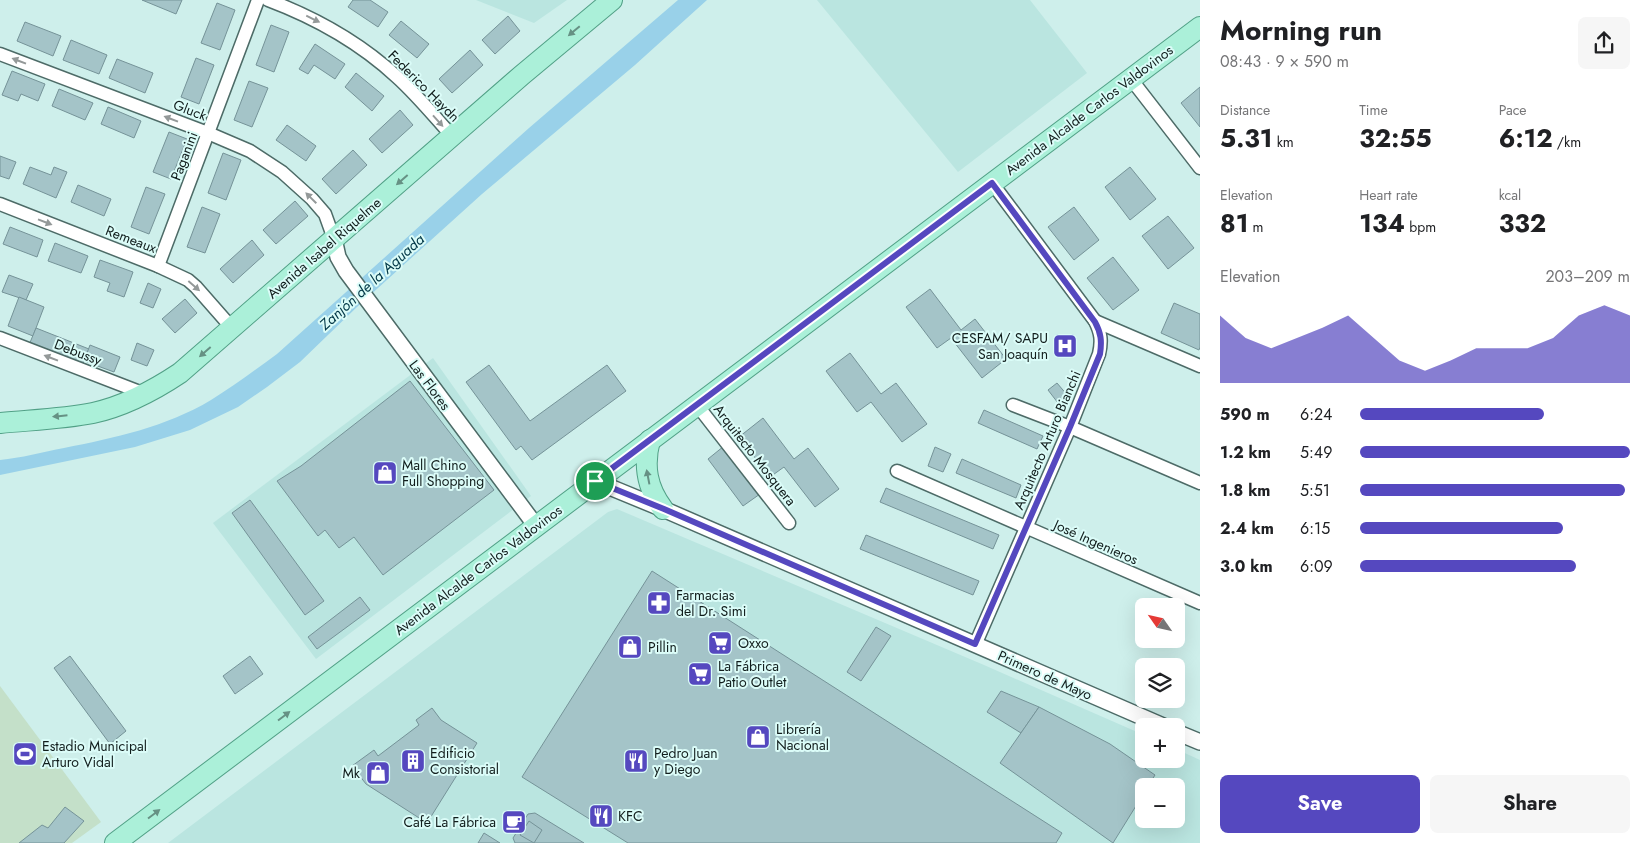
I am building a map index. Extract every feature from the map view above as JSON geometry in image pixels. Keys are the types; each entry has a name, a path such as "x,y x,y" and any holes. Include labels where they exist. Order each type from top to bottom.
{"main road":[{"name":"Avenida Isabel Riquelme","path":"0,423 91,413 128,402 146,394 180,373 558,44 612,0"},
{"name":"Avenida Alcalde Carlos Valdovinos","path":"115,843 1200,27"},
{"path":"650,440 646,462 647,474 653,494 664,509"}],"street":[{"name":"Paganini","path":"158,266 258,0"},
{"name":"Federico Haydn","path":"268,0 315,20 359,46 398,77 452,136"},
{"name":"Gluck","path":"0,54 208,133 250,151 289,178 312,199 325,214 334,240"},
{"path":"1131,79 1200,168"},
{"name":"Arquitecto Arturo Bianchi","path":"975,644 1100,354 1101,334 1095,322 992,183"},
{"name":"Remeaux","path":"0,204 158,266 188,280 232,328"},
{"name":"Las Flores","path":"334,240 338,257 371,306 536,526"},
{"path":"1095,322 1200,366"},
{"name":"Debussy","path":"0,338 146,394"},
{"name":"Arquitecto Mosquera","path":"698,404 789,523"},
{"path":"1013,405 1070,427 1200,483"},
{"name":"José Ingenieros","path":"896,471 1200,603"},
{"name":"Primero de Mayo","path":"595,481 664,509 1145,718"},
{"path":"1185,736 1200,742"}],"shaded area":[{"path":"476,0 567,0 534,23"},
{"path":"817,0 1030,0 1087,73 958,172"},
{"path":"433,358 531,496 316,659 213,523"},
{"path":"617,509 1135,731 1135,768 1185,768 1185,753 1200,760 1200,843 168,843 608,512"}],"green space":[{"name":"Estadio Municipal Arturo Vidal","path":"0,686 101,822 72,843 0,843"}],"water":[{"name":"Zanjón de la Aguada","path":"678,0 707,0 635,65 482,194 357,307 300,362 267,387 238,407 190,430 135,447 0,475 0,460 102,440 158,424 194,409 236,384 277,354 529,128"}],"building":[{"path":"142,0 182,0 176,14"},
{"path":"353,0 370,0 388,12 378,27 348,7"},
{"path":"217,3 235,10 220,50 201,43"},
{"path":"508,16 520,31 495,54 482,40"},
{"path":"401,21 429,44 417,58 389,35"},
{"path":"25,22 61,36 53,56 17,41"},
{"path":"271,25 289,32 274,72 256,65"},
{"path":"71,40 107,55 99,74 63,60"},
{"path":"315,44 345,64 335,79 314,65 308,74 299,69"},
{"path":"470,50 483,65 452,93 439,79"},
{"path":"196,58 214,65 199,104 181,97"},
{"path":"117,59 153,73 145,93 109,78"},
{"path":"12,71 45,84 38,101 21,94 18,101 2,95"},
{"path":"356,73 384,96 372,111 345,87"},
{"path":"249,81 268,88 252,127 234,120"},
{"path":"1200,87 1200,127 1181,103"},
{"path":"59,89 93,103 85,120 52,106"},
{"path":"108,107 141,121 134,138 101,124"},
{"path":"400,110 413,125 382,153 369,139"},
{"path":"287,125 316,146 306,161 276,140"},
{"path":"169,132 187,139 171,179 153,172"},
{"path":"353,150 367,165 336,194 322,179"},
{"path":"223,153 241,160 226,200 208,193"},
{"path":"0,156 16,162 9,179 0,176"},
{"path":"30,167 51,175 54,167 67,172 56,198 23,184"},
{"path":"1130,167 1156,199 1130,220 1105,187"},
{"path":"78,185 111,199 104,216 71,202"},
{"path":"146,187 165,194 149,234 131,227"},
{"path":"295,201 308,216 276,244 263,230"},
{"path":"202,207 220,214 205,253 187,247"},
{"path":"1074,207 1099,240 1074,260 1048,227"},
{"path":"1168,216 1194,248 1168,269 1142,236"},
{"path":"10,227 43,240 37,257 3,244"},
{"path":"252,240 264,255 233,283 220,269"},
{"path":"55,243 88,256 81,273 48,261"},
{"path":"1113,257 1139,290 1113,310 1087,278"},
{"path":"100,260 133,272 124,297 107,291 110,283 94,277"},
{"path":"9,275 33,284 26,300 2,292"},
{"path":"148,283 161,289 153,308 140,303"},
{"path":"930,289 961,330 975,319 1006,359 982,378 951,338 937,348 906,307"},
{"path":"19,297 44,307 33,336 8,326"},
{"path":"185,299 197,313 175,333 162,319"},
{"path":"1174,303 1200,314 1199,350 1161,333"},
{"path":"36,328 89,349 82,366 29,345"},
{"path":"137,343 154,350 147,366 131,360"},
{"path":"90,345 120,357 114,372 84,361"},
{"path":"850,353 881,394 896,383 927,424 902,442 871,402 857,412 826,371"},
{"path":"489,365 530,421 607,365 626,391 532,460 521,446 516,450 466,382"},
{"name":"Mall Chino Full Shopping","path":"410,381 494,490 383,575 354,537 339,548 325,530 318,536 277,481 301,466"},
{"path":"1057,383 1068,396 1058,403 1048,390"},
{"path":"984,410 1043,436 1037,449 978,423"},
{"path":"763,418 794,459 808,448 839,489 815,507 784,467 770,477 739,437"},
{"path":"724,446 760,494 743,506 708,459"},
{"path":"935,447 951,454 943,472 928,466"},
{"path":"962,459 1021,485 1016,498 956,473"},
{"path":"886,488 999,535 993,549 880,502"},
{"path":"250,500 324,601 305,615 232,513"},
{"path":"866,535 979,581 973,595 860,549"},
{"name":"La Fábrica Patio Outlet","path":"652,571 1062,833 1056,843 628,843 522,777"},
{"path":"360,597 370,610 317,649 308,637"},
{"path":"876,627 891,636 861,681 847,672"},
{"path":"70,656 126,731 110,744 54,668"},
{"path":"250,656 263,674 235,694 223,676"},
{"path":"1001,691 1039,707 1021,733 987,712"},
{"path":"1039,707 1110,744 1135,761 1135,768 1145,768 1155,775 1153,778 1135,778 1135,808 1113,843 1000,763"},
{"name":"Edificio Consistorial","path":"432,708 441,720 477,743 427,823 366,784 352,766 374,750 378,756 419,725 416,720"},
{"path":"65,807 84,821 64,843 19,843 42,825 48,828"},
{"path":"535,813 584,843 515,843 513,838 528,814"},
{"path":"529,821 542,830 534,843 520,835"},
{"path":"484,833 500,843 478,843"}],"place":[{"name":"CESFAM/ SAPU San Joaquín","path":"1065,346"},
{"name":"Mall Chino Full Shopping","path":"385,473"},
{"name":"Farmacias del Dr. Simi","path":"659,603"},
{"name":"Oxxo","path":"720,643"},
{"name":"Pillin","path":"630,647"},
{"name":"La Fábrica Patio Outlet","path":"700,674"},
{"name":"Librería Nacional","path":"758,737"},
{"name":"Estadio Municipal Arturo Vidal","path":"25,754"},
{"name":"Edificio Consistorial","path":"413,761"},
{"name":"Pedro Juan y Diego","path":"636,761"},
{"name":"Mk","path":"378,773"},
{"name":"KFC","path":"601,816"},
{"name":"Café La Fábrica","path":"514,822"}],"route":[{"path":"992,183 1095,322 1101,334 1100,354 975,644 595,481 992,183"}]}
